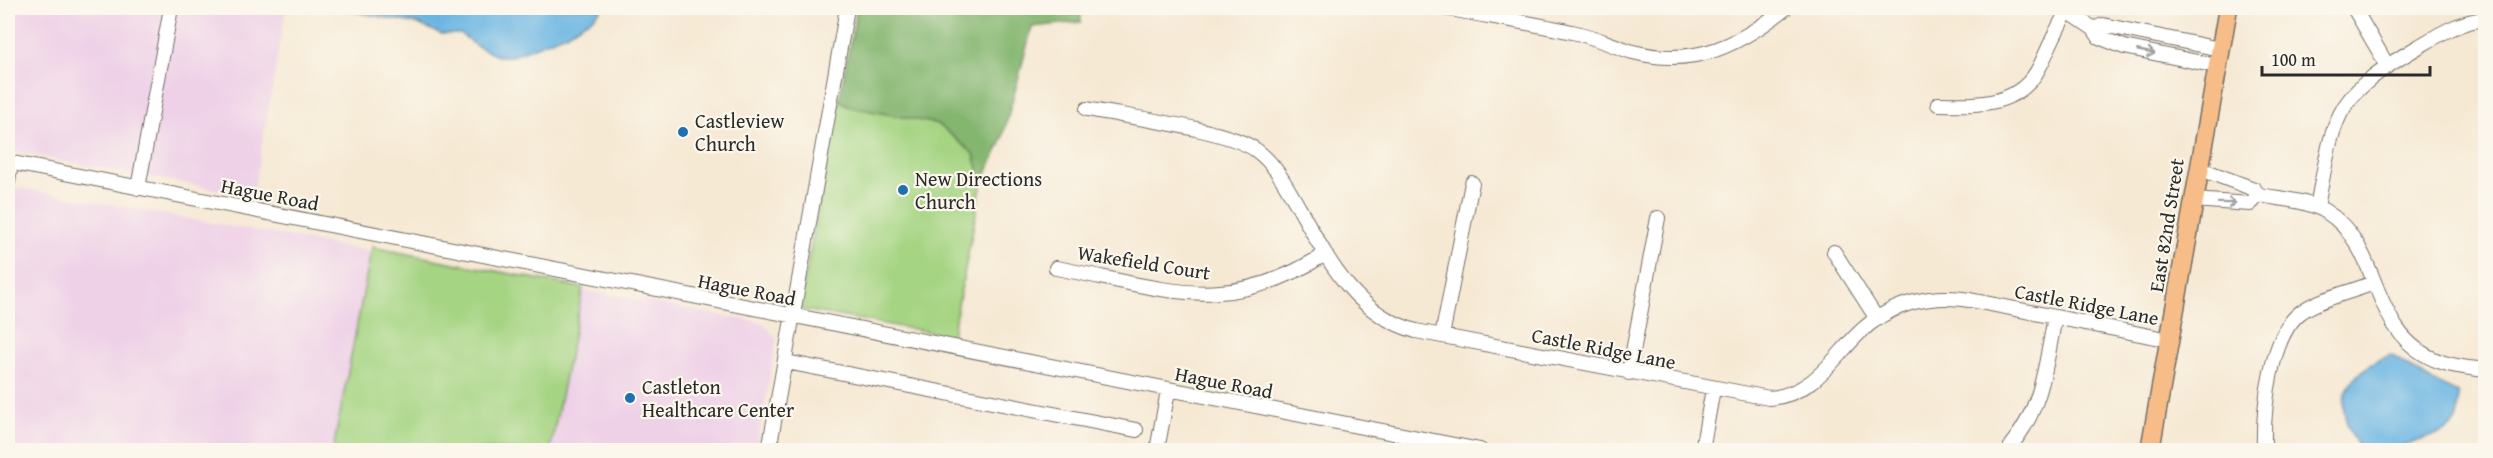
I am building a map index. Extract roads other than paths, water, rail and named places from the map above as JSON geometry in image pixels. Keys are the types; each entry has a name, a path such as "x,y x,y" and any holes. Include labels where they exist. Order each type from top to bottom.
{"main road":[{"name":"East 82nd Street","path":"2150,450 2228,8"}],"street":[{"path":"138,188 171,8"},
{"path":"768,450 786,362 790,317 847,8"},
{"path":"1445,8 1515,14 1641,54 1677,57 1703,54 1733,44 1756,31 1786,8"},
{"path":"1938,104 1985,105 1996,103 2022,88 2040,66 2065,10 2094,29 2099,37 2128,48 2219,57"},
{"path":"2355,10 2387,65"},
{"path":"2317,207 2330,140 2338,115 2360,85 2387,65 2451,28 2486,19"},
{"name":"Castle Ridge Lane","path":"1087,109 1222,136 1252,148 1265,158 1282,178 1325,254 1350,290 1372,311 1404,327 1442,336 1764,398 1796,392 1817,379 1859,333 1877,319 1914,302 1950,298 2170,340"},
{"path":"8,182 9,163"},
{"name":"Hague Road","path":"9,163 1168,391 1480,450"},
{"path":"2198,168 2254,189 2259,195 2317,207 2335,219 2351,234 2393,325 2414,348 2441,362 2486,370"},
{"path":"1442,336 1472,183"},
{"path":"2193,200 2250,204 2259,195"},
{"path":"1629,373 1658,218"},
{"path":"1834,252 1877,319"},
{"name":"Wakefield Court","path":"1056,268 1175,291 1221,293 1247,290 1277,281 1325,254"},
{"path":"2266,449 2264,423 2278,343 2288,325 2308,308 2374,283"},
{"path":"2011,445 2024,429 2038,400 2055,317"},
{"path":"786,362 1136,430"},
{"path":"1702,450 1713,389"},
{"path":"1157,450 1168,391"}],"water":[{"path":"335,8 603,8 594,17 566,34 512,56 497,56 475,45 461,34 441,34 418,24"},
{"path":"2391,355 2428,379 2458,393 2457,417 2447,430 2396,450 2360,450 2346,421 2344,405 2346,395 2350,385 2363,370"}],"place":[{"name":"Castleview Church","path":"683,132"},
{"name":"New Directions Church","path":"903,190"},
{"name":"Castleton Healthcare Center","path":"630,398"}]}
